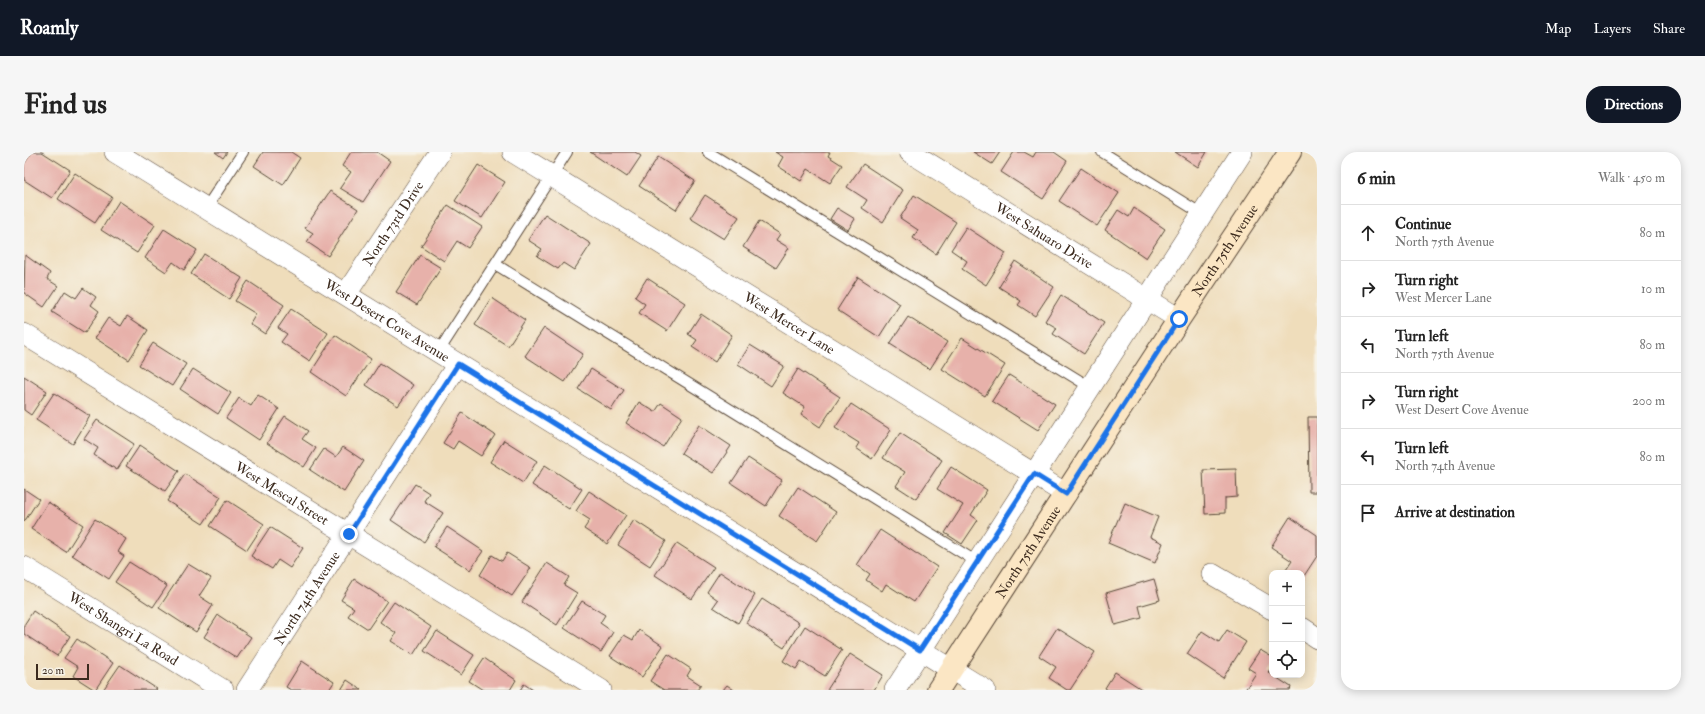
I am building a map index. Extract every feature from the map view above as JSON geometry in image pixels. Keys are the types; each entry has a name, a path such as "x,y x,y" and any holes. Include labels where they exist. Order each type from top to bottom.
{"main road":[{"name":"North 75th Avenue","path":"938,690 1179,319 1290,152"}],"street":[{"name":"West Desert Cove Avenue","path":"115,152 985,690"},
{"name":"North 73rd Drive","path":"346,294 440,152"},
{"name":"West Mercer Lane","path":"513,152 1066,494"},
{"name":"West Sahuaro Drive","path":"910,152 1179,319"},
{"path":"895,690 1242,152"},
{"name":"West Mescal Street","path":"24,334 601,690"},
{"name":"North 74th Avenue","path":"247,690 458,364"},
{"name":"West Shangri La Road","path":"24,567 223,690"},
{"path":"1212,574 1269,607"},
{"path":"1305,630 1317,638"}],"lane":[{"path":"206,208 243,152"},
{"path":"439,351 567,152"},
{"path":"708,152 1090,387"},
{"path":"1102,152 1202,214"},
{"path":"495,264 977,562"}],"building":[{"path":"32,152 42,152 70,170 52,198 24,180 24,164"},
{"path":"215,152 227,152 223,158"},
{"path":"263,152 291,152 300,158 283,185 254,166"},
{"path":"351,152 377,152 390,161 363,202 340,188 351,172 342,166"},
{"path":"590,152 635,152 641,156 627,177"},
{"path":"775,152 830,152 828,156 842,165 830,183 808,169 801,181 778,166 783,157"},
{"path":"973,152 1000,152 992,164"},
{"path":"1014,152 1024,152 1033,157 1036,152 1054,152 1067,161 1043,199 1001,172"},
{"path":"1175,152 1207,152 1198,167"},
{"path":"658,157 695,181 676,210 639,186"},
{"path":"863,164 903,190 883,222 862,208 867,200 847,187"},
{"path":"478,165 505,182 482,218 455,201"},
{"path":"1081,168 1119,193 1097,226 1059,201"},
{"path":"75,173 112,197 95,223 58,199"},
{"path":"330,191 358,209 328,256 307,242 313,233 305,228"},
{"path":"705,195 739,217 724,239 690,218"},
{"path":"914,195 956,222 936,254 913,238 918,230 900,218"},
{"path":"119,201 155,225 137,253 101,230"},
{"path":"448,205 482,227 468,248 457,241 444,261 421,246"},
{"path":"837,208 855,219 848,230 830,219"},
{"path":"1134,208 1165,229 1146,258 1105,230 1118,210 1129,217"},
{"path":"545,214 591,244 574,270 563,263 558,269 537,256 542,249 528,240"},
{"path":"759,221 780,234 776,240 789,248 776,268 743,247"},
{"path":"966,227 1006,253 986,285 962,269 967,261 951,250"},
{"path":"164,229 197,250 184,270 173,262 166,272 145,258"},
{"path":"204,254 242,278 229,299 191,274"},
{"path":"25,255 50,273 47,279 58,286 44,307 24,293"},
{"path":"420,255 441,268 417,305 396,292"},
{"path":"1015,261 1054,287 1035,316 1018,305 1021,301 999,287"},
{"path":"858,277 900,304 879,337 837,310"},
{"path":"647,278 685,303 667,331 639,313 645,304 635,297"},
{"path":"248,281 284,305 265,334 250,324 256,314 235,301"},
{"path":"83,288 96,297 91,305 99,311 85,333 52,312 65,291 76,298"},
{"path":"1061,295 1104,323 1084,354 1053,334 1057,328 1045,321"},
{"path":"492,298 525,320 508,346 475,325"},
{"path":"291,309 328,333 310,361 281,342 287,334 278,328"},
{"path":"701,314 732,335 715,362 692,347 697,340 688,334"},
{"path":"127,316 148,330 129,360 95,338 108,318 121,326"},
{"path":"908,317 947,342 930,369 890,344"},
{"path":"544,328 583,354 565,382 525,356"},
{"path":"335,335 371,359 346,396 311,372"},
{"path":"962,338 1005,365 985,396 942,369"},
{"path":"153,343 186,364 172,386 139,365"},
{"path":"750,345 784,366 771,386 738,364"},
{"path":"380,363 413,385 398,406 366,385"},
{"path":"193,369 231,393 218,414 180,389"},
{"path":"591,369 624,390 611,410 578,389"},
{"path":"798,369 840,397 820,427 801,414 805,407 783,393"},
{"path":"1009,375 1055,404 1038,430 992,401"},
{"path":"24,376 47,391 31,415 24,410"},
{"path":"54,393 90,416 73,444 36,420"},
{"path":"258,395 279,409 259,440 226,418 239,398 251,406"},
{"path":"639,402 655,412 661,403 682,417 663,447 626,423"},
{"path":"851,404 891,430 872,459 856,448 859,443 835,428"},
{"path":"462,413 495,435 481,456 458,441 453,449 443,443"},
{"path":"285,416 308,431 302,439 316,448 304,467 267,443"},
{"path":"1308,417 1317,417 1317,492 1309,492"},
{"path":"97,420 134,444 117,470 94,455 98,448 84,439"},
{"path":"699,425 731,446 713,473 681,453"},
{"path":"900,433 942,460 916,499 896,486 905,472 883,458"},
{"path":"504,440 537,461 523,483 490,462"},
{"path":"140,445 179,471 165,491 126,466"},
{"path":"343,447 364,461 344,492 310,470 324,449 336,457"},
{"path":"748,458 782,480 766,506 731,483"},
{"path":"545,465 582,489 569,509 532,485"},
{"path":"951,467 987,490 971,515 978,520 962,544 945,533 963,505 937,489"},
{"path":"1236,469 1237,497 1225,498 1225,513 1205,514 1203,470"},
{"path":"185,474 221,497 203,524 167,501"},
{"path":"415,484 429,493 424,501 443,513 424,542 391,520"},
{"path":"798,487 836,512 817,541 779,516"},
{"path":"24,489 39,499 24,522"},
{"path":"589,491 626,515 607,544 584,529 590,520 576,511"},
{"path":"227,500 264,524 247,550 210,526"},
{"path":"48,502 83,525 66,552 31,529"},
{"path":"1125,503 1158,517 1150,537 1163,543 1155,563 1108,543"},
{"path":"1290,517 1317,535 1317,556 1305,574 1305,570 1286,570 1292,561 1271,547"},
{"path":"95,519 126,539 118,552 124,556 109,579 72,555"},
{"path":"634,520 666,541 650,566 618,545"},
{"path":"270,527 303,548 290,568 278,560 272,569 251,556"},
{"path":"447,527 483,551 470,570 434,547"},
{"path":"880,530 937,567 914,602 886,584 882,591 866,580 870,574 857,565"},
{"path":"677,543 714,567 692,599 655,575"},
{"path":"507,553 531,568 512,596 480,575 492,555 502,561"},
{"path":"129,562 167,586 153,607 115,582"},
{"path":"547,563 569,577 564,585 577,593 557,625 522,602"},
{"path":"188,564 211,578 199,596 213,605 196,632 159,608"},
{"path":"720,572 755,595 738,623 713,607 718,600 707,592"},
{"path":"354,579 387,601 368,629 348,616 354,608 341,600"},
{"path":"1154,579 1160,600 1139,606 1142,618 1115,625 1106,593"},
{"path":"762,599 799,623 784,648 746,623"},
{"path":"582,601 605,615 600,623 613,632 601,652 564,628"},
{"path":"394,602 431,627 413,655 391,641 396,633 380,622"},
{"path":"33,611 70,636 57,656 24,634 24,625"},
{"path":"218,615 251,637 237,658 204,637"},
{"path":"805,626 842,650 825,676 801,661 796,669 783,661"},
{"path":"1057,628 1095,652 1070,690 1067,690 1049,678 1056,667 1039,656"},
{"path":"639,630 663,646 642,677 610,656 624,635 633,640"},
{"path":"1227,630 1246,642 1223,678 1187,654 1202,631 1219,642"},
{"path":"437,631 474,655 461,675 424,651"},
{"path":"77,639 113,663 95,690 73,676 78,667 64,658"},
{"path":"1260,650 1269,655 1269,678 1277,678 1291,687 1290,690 1245,690 1256,673 1248,668"},
{"path":"668,654 691,669 687,676 701,685 697,690 664,690 650,681"},
{"path":"850,654 883,675 874,690 827,690"},
{"path":"484,658 516,680 510,690 483,690 469,681"},
{"path":"302,661 334,682 329,690 291,690 286,687"},
{"path":"120,665 157,689 103,690"},
{"path":"1115,672 1143,690 1108,690 1105,688"},
{"path":"347,680 362,690 341,690"},
{"path":"524,684 533,690 520,690"},
{"path":"727,685 734,690 723,690"}],"route":[{"path":"349,534 458,364 920,650 1034,474 1066,494 1179,319"}]}
